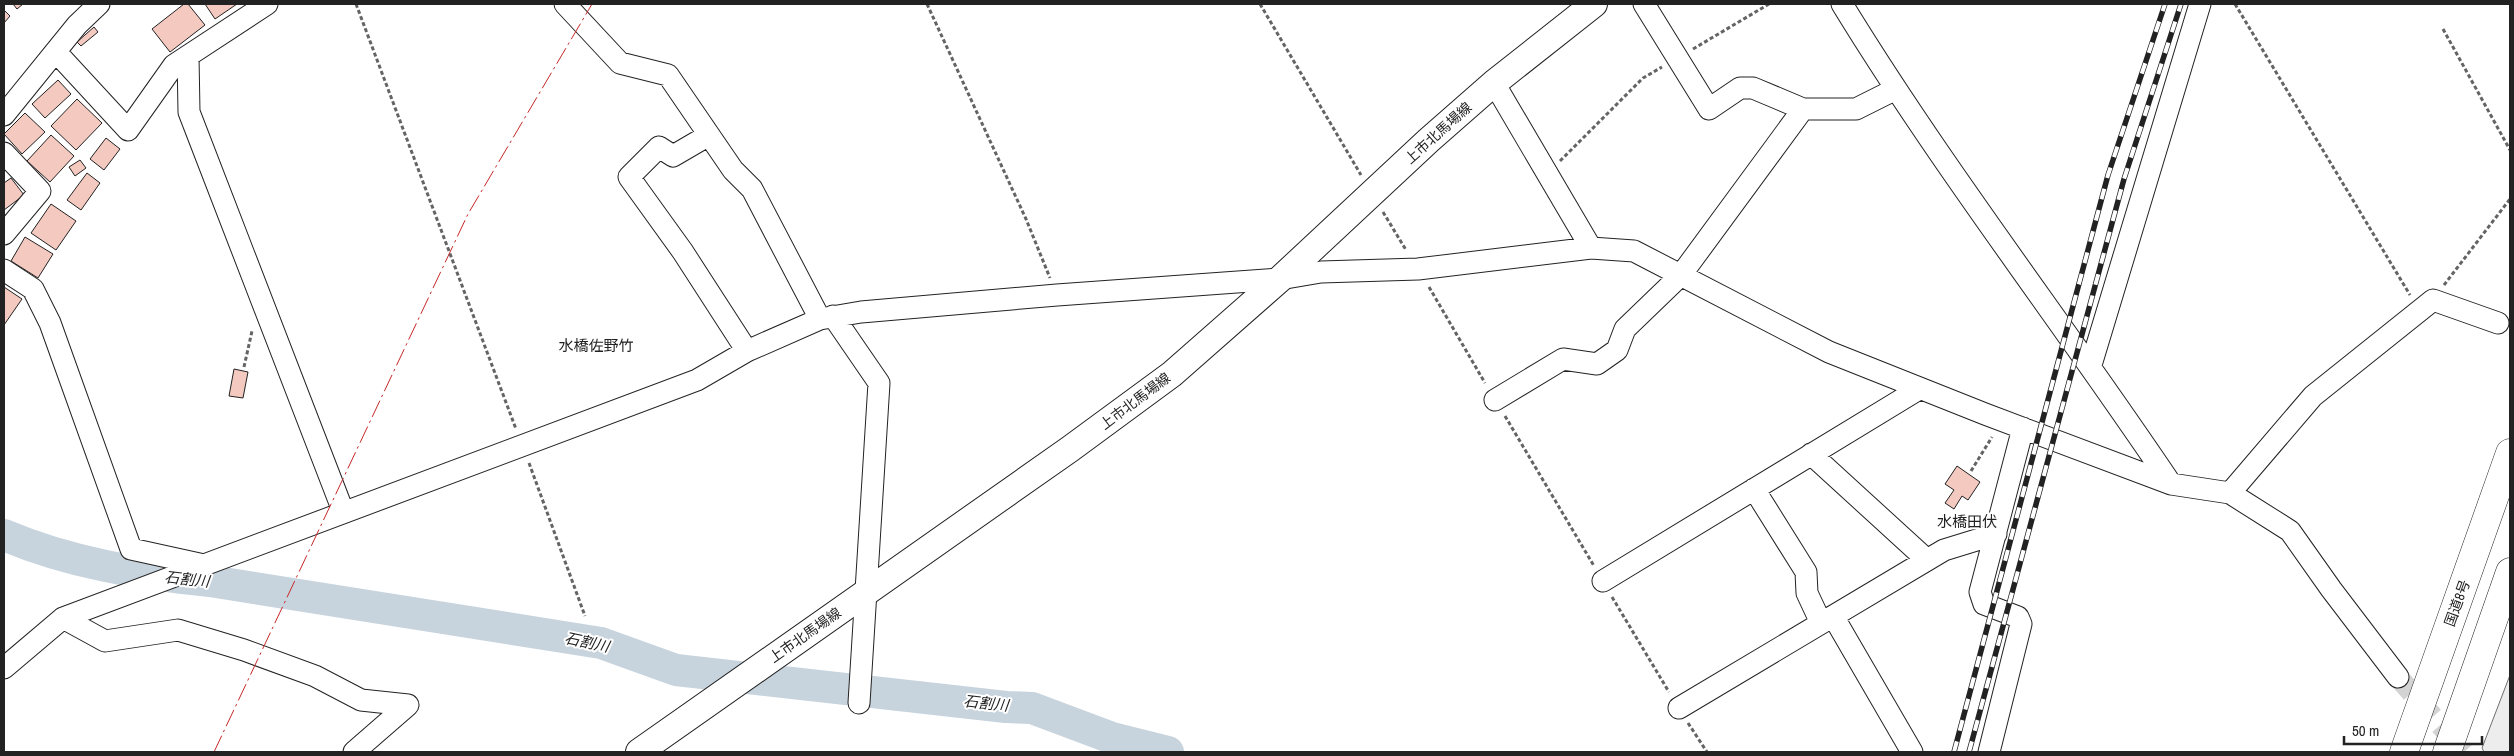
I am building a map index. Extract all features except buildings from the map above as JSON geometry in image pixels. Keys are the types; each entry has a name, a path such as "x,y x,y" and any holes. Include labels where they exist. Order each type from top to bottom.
{"highway":[{"name":"国道8号","path":"2404,752 2510,453"},
{"path":"2447,752 2510,572"}],"main road":[{"name":"上市北馬場線","path":"639,752 1070,449 1172,374 1280,279 1371,193 1494,83 1594,4"}],"street":[{"path":"4,115 99,4"},
{"path":"56,52 128,130 174,65 267,4"},
{"path":"565,4 620,63 668,75 733,170 752,189 827,318 879,383 859,703"},
{"path":"1644,4 1709,109 1740,88 1753,88 1803,109 1856,109 1894,90"},
{"path":"1842,4 1894,90 2091,365 2171,484"},
{"path":"2091,365 2200,4"},
{"path":"188,56 189,112 343,511"},
{"path":"1494,83 1591,248"},
{"path":"1495,400 1563,359 1597,364 1617,350 1625,329 1681,275 1803,109"},
{"path":"709,135 673,156 659,147 629,177 683,252 747,351"},
{"path":"4,153 40,191 4,234"},
{"path":"4,668 63,618 343,511 523,446 697,380 747,351 827,318 1057,295 1280,279 1321,272 1418,269 1591,248 1634,250 1829,352 1919,389 2171,484 2230,493 2290,531 2331,589 2398,677"},
{"path":"4,270 33,288 50,324 131,549 197,568"},
{"path":"2230,493 2313,396 2426,305 2498,323"},
{"path":"1603,581 1919,389"},
{"path":"1989,752 2021,624 2018,617 1984,604 1980,592 2024,428"},
{"path":"1811,454 1928,560"},
{"path":"1754,489 1806,572 1807,593 1827,620 1912,752"},
{"path":"1678,708 1944,550 1996,534"},
{"path":"63,618 105,642 178,630 244,650 315,676 361,700 408,705 354,752"}],"path":[{"path":"356,4 523,446 585,616"},
{"path":"927,4 1026,219 1057,295"},
{"path":"1260,4 1678,708 1707,752"},
{"path":"1547,173 1643,78 1769,4"},
{"path":"2235,4 2426,305 2510,199"},
{"path":"2443,29 2510,150"},
{"path":"244,367 252,331 270,322"},
{"path":"1971,471 2003,420"}],"shaded area":[{"path":"2510,675 2510,752 2484,752 2482,748"}],"waterway":[{"name":"石割川","path":"4,535 54,553 131,571 210,581 601,643 676,670 1006,707 1032,708 1112,738 1168,752"}],"tunnel":[{"path":"2398,677 2464,752"}],"railway":[{"path":"1954,752 2108,175 2165,4"},
{"path":"1969,752 2124,179 2181,4"}],"power":[{"path":"214,752 468,214 592,4"}],"district":[{"name":"水橋佐野竹","path":"596,345"},
{"name":"水橋田伏","path":"1967,521"}]}
